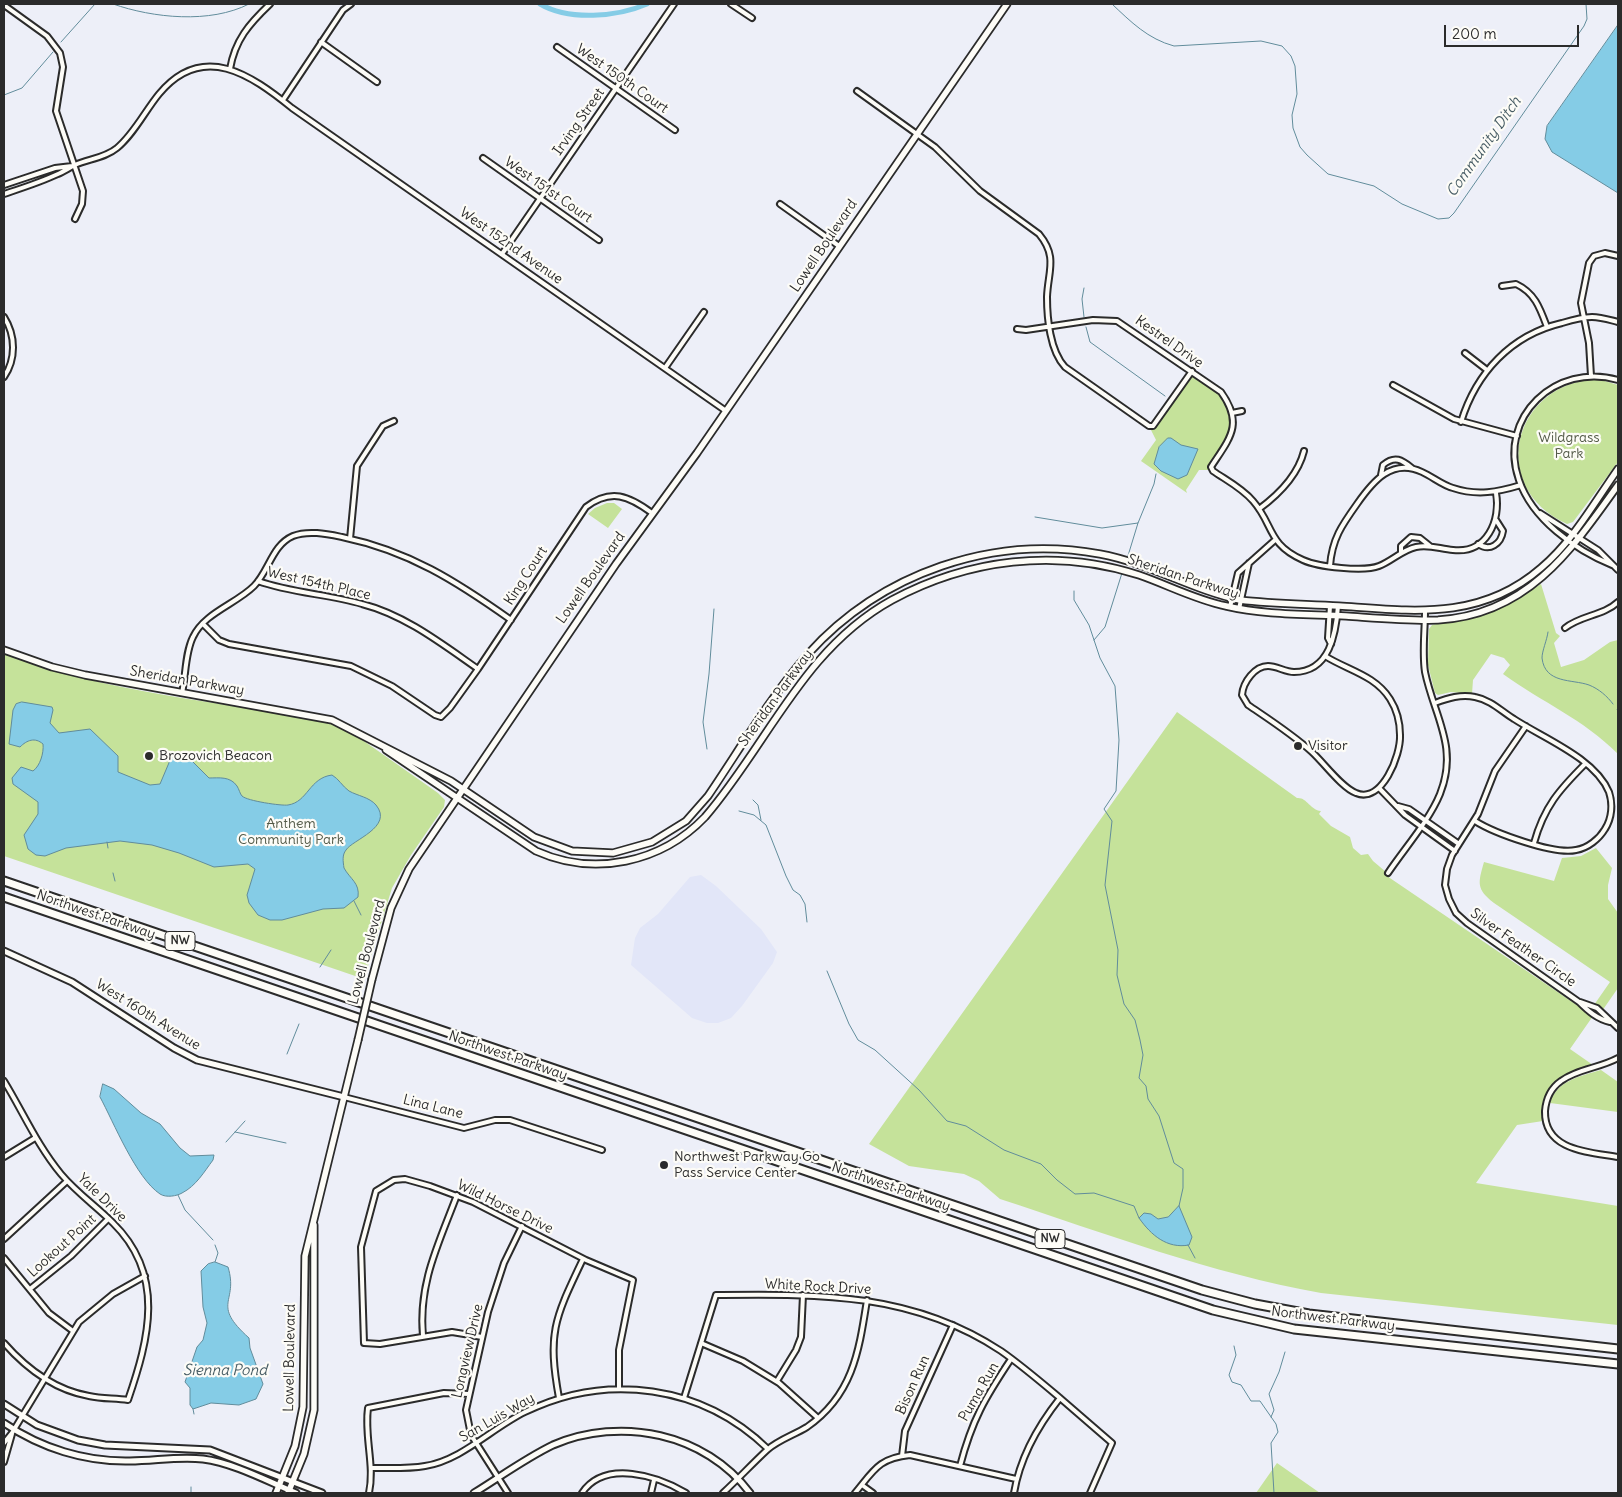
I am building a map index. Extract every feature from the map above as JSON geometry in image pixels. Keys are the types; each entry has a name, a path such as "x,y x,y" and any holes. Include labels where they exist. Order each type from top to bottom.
{"highway":[{"name":"Northwest Parkway","path":"4,881 1202,1290 1255,1304 1323,1316 1618,1349"},
{"name":"Northwest Parkway","path":"4,897 1213,1310 1294,1329 1618,1364"}],"main road":[{"name":"Lowell Boulevard","path":"276,1493 295,1446 303,1407 304,1267 386,922 400,886 565,638 726,411 1007,4"},
{"name":"Sheridan Parkway","path":"4,650 52,667 84,675 319,717 366,737 464,790 527,833 557,847 597,854 621,851 644,845 674,830 698,809 802,661 836,626 876,597 929,570 960,560 992,553 1041,549 1100,554 1146,566 1214,593 1240,600 1425,611 1466,606 1502,593 1540,569 1568,539 1618,469"},
{"name":"Sheridan Parkway","path":"366,737 519,841 558,859 602,865 627,862 651,854 677,841 705,817 813,665 847,631 868,615 917,587 976,567 1036,560 1100,565 1141,576 1239,609 1425,620 1462,616 1502,603 1545,576 1576,544 1618,485"},
{"name":"Lowell Boulevard","path":"289,1492 309,1439 315,1401 314,1220"}],"street":[{"path":"4,185 55,168 74,165 104,156 116,149 165,88 180,77 205,68 230,69 234,48 243,32 270,4"},
{"path":"283,100 343,10 351,4"},
{"name":"Irving Street","path":"502,254 674,4"},
{"path":"731,4 752,18"},
{"path":"4,5 47,36 60,53 63,67 56,111 82,184 83,197 75,219"},
{"path":"321,42 377,82"},
{"name":"West 150th Court","path":"557,47 675,130"},
{"name":"West 152nd Avenue","path":"230,69 256,80 726,411"},
{"path":"857,91 945,155 980,191 1039,234 1046,242 1052,264 1047,296 1051,327 1056,355 1065,367 1149,426 1153,426 1192,371"},
{"name":"West 151st Court","path":"483,158 599,240"},
{"path":"4,194 57,175 74,165"},
{"path":"11,183 13,190"},
{"path":"780,204 839,246"},
{"path":"1591,376 1589,343 1583,318 1582,296 1591,260 1601,253 1618,256"},
{"path":"1502,286 1516,284 1527,290 1536,300 1547,327"},
{"path":"665,368 704,312"},
{"path":"1461,422 1473,391 1487,370 1514,345 1547,327 1583,318 1597,317 1618,322"},
{"path":"4,318 12,336 13,352 10,366 4,378"},
{"name":"Kestrel Drive","path":"1017,329 1026,330 1093,320 1117,321 1221,392 1232,413"},
{"path":"1465,353 1487,370"},
{"path":"1612,565 1594,558 1548,525 1521,485 1515,464 1516,436 1529,409 1543,394 1566,381 1591,376 1618,380"},
{"path":"1393,385 1441,414 1461,422 1516,436"},
{"path":"1242,412 1232,413 1233,432 1211,467 1213,471 1244,492 1259,509 1275,540 1304,560 1330,566 1372,568 1386,563 1412,548 1430,546 1459,550 1478,544 1487,538 1496,520 1498,510 1496,493"},
{"path":"350,539 357,466 383,426 394,421"},
{"path":"1259,509 1284,487 1302,460 1304,451"},
{"path":"1381,475 1383,464 1392,459 1401,460 1412,468 1453,488 1472,493 1496,493 1521,485"},
{"path":"1330,566 1331,547 1337,534 1373,482 1381,475 1401,467 1412,468"},
{"name":"King Court","path":"203,624 219,640 229,644 350,666 392,686 435,715 441,717 450,708 478,669 579,514 596,500 615,495 626,498 652,514"},
{"path":"1540,513 1598,550 1618,570"},
{"path":"1478,544 1486,548 1500,541 1502,531 1496,520"},
{"path":"182,693 192,638 203,624 244,595 258,581 282,543 294,536 320,533 350,539 389,550 424,563 452,579 511,620"},
{"path":"1401,553 1401,546 1411,537 1420,538 1430,546"},
{"path":"1230,607 1238,573 1275,540"},
{"path":"1239,609 1249,563"},
{"name":"West 154th Place","path":"258,581 278,588 332,596 364,604 387,613 420,630 478,669"},
{"path":"1564,628 1574,621 1604,611 1618,602"},
{"path":"1330,606 1328,638 1331,644"},
{"path":"1325,656 1374,681 1386,692 1395,708 1399,724 1399,747 1391,770 1379,788 1371,794 1363,795 1351,790 1310,750 1248,705 1243,698 1244,687 1259,668 1272,666 1289,672 1302,671 1316,665 1325,656 1334,640 1338,606"},
{"path":"1388,873 1423,823 1441,792 1447,760 1444,733 1425,670 1425,611"},
{"path":"1434,702 1459,696 1476,697 1490,702 1526,726 1567,749 1585,764 1606,786 1611,798 1612,811 1608,824 1601,835 1581,849 1562,851 1500,833 1475,821"},
{"name":"Silver Feather Circle","path":"1526,726 1495,771 1475,821 1454,851 1447,869 1446,885 1449,899 1456,913 1467,924 1579,1002 1597,1008 1618,1028"},
{"path":"1534,843 1547,807 1585,764"},
{"path":"1379,788 1405,815 1459,844"},
{"path":"1398,806 1409,809 1454,851"},
{"path":"1612,811 1618,812"},
{"name":"West 160th Avenue","path":"4,952 72,982 174,1048 197,1060 344,1097"},
{"path":"1618,1058 1563,1079 1550,1092 1545,1111 1550,1130 1564,1145 1576,1150 1618,1157"},
{"name":"Yale Drive","path":"4,1080 35,1138 67,1181 125,1236 137,1256 145,1276 148,1301 146,1338 139,1368 128,1400 88,1396 70,1391 44,1378"},
{"path":"4,1092 9,1089"},
{"name":"Lina Lane","path":"344,1097 464,1128 495,1120 510,1120 602,1150"},
{"path":"4,1157 35,1138"},
{"name":"Wild Horse Drive","path":"482,1337 452,1332 380,1344 364,1343 361,1247 376,1191 394,1180 405,1179 457,1195 522,1226 583,1259 633,1280 619,1350 619,1388"},
{"path":"4,1239 67,1181"},
{"path":"423,1336 422,1299 427,1273 457,1195"},
{"name":"Lookout Point","path":"30,1289 71,1256 108,1219"},
{"name":"Longview Drive","path":"508,1493 475,1442 469,1430 466,1410 482,1337 499,1277 522,1226"},
{"path":"4,1258 49,1313 73,1331"},
{"path":"559,1398 552,1353 554,1330 562,1302 583,1259"},
{"path":"4,1443 13,1432 73,1331 92,1310 126,1284 145,1276"},
{"name":"White Rock Drive","path":"684,1398 716,1295 803,1295 866,1300 909,1309 972,1334 1011,1359 1112,1443 1090,1493"},
{"path":"776,1381 796,1350 801,1337 803,1295"},
{"path":"723,1493 768,1450 818,1418 840,1393 850,1377 859,1351 866,1300"},
{"name":"Bison Run","path":"902,1456 905,1431 953,1325"},
{"path":"4,1343 28,1366 44,1378"},
{"path":"701,1343 743,1360 776,1381 818,1418"},
{"name":"Puma Run","path":"960,1466 965,1443 980,1408 1011,1359"},
{"name":"San Luis Way","path":"372,1468 425,1466 438,1463 523,1412 559,1398 589,1391 619,1388 659,1392 684,1398 727,1418 768,1450"},
{"path":"369,1493 372,1468 366,1418 368,1408 444,1393 469,1394"},
{"path":"1014,1493 1016,1479 1026,1451 1040,1423 1060,1398"},
{"path":"4,1404 22,1417 54,1432 91,1443 210,1450 322,1493"},
{"path":"4,1423 13,1432 45,1446 96,1459 129,1462 195,1458 214,1460 289,1492 296,1493"},
{"path":"474,1493 559,1443 582,1435 611,1431 659,1434 688,1444 718,1462 738,1479 750,1493"},
{"path":"4,1462 13,1432"},
{"path":"855,1493 881,1462 910,1455 1016,1479"},
{"path":"582,1493 590,1485 608,1474 621,1474 668,1483 686,1493"},
{"path":"651,1493 654,1480"},
{"path":"862,1485 873,1493"}],"shaded area":[{"path":"701,875 716,886 761,929 777,952 773,963 742,1006 731,1018 718,1023 707,1023 692,1018 631,965 635,938 640,928 658,914 690,877"}],"green space":[{"path":"1192,371 1221,392 1230,406 1233,432 1211,467 1212,470 1199,470 1186,490 1187,493 1141,461 1156,440 1149,426 1153,426"},
{"name":"Wildgrass Park","path":"1598,379 1618,385 1618,462 1573,522 1567,524 1542,507 1526,486 1519,463 1520,439 1529,416 1546,398 1569,385"},
{"path":"607,503 614,503 622,509 608,528 588,514 595,508"},
{"path":"1541,584 1556,633 1560,636 1554,643 1561,667 1584,660 1610,642 1618,640 1618,754 1590,730 1503,674 1510,665 1504,658 1491,654 1473,680 1472,694 1451,692 1438,695 1435,693 1428,665 1429,629 1432,625 1489,613 1512,602"},
{"name":"Anthem Community Park","path":"4,653 43,667 125,688 332,724 351,732 438,793 445,800 444,807 411,855 392,888 364,979 4,856"},
{"path":"1177,712 1297,798 1303,799 1321,811 1319,814 1331,826 1350,837 1353,848 1361,855 1368,854 1386,872 1384,874 1593,1016 1570,1049 1593,1065 1555,1082 1545,1098 1543,1121 1517,1125 1476,1183 1618,1206 1618,1325 1321,1293 1280,1285 1159,1252 1000,1199 979,1181 964,1174 909,1166 869,1144"},
{"path":"1596,848 1612,868 1608,885 1608,899 1618,913 1618,988 1602,1011 1594,1005 1610,982 1494,903 1484,894 1480,885 1480,875 1484,862 1554,881 1562,858 1581,856"},
{"path":"1601,1070 1618,1082 1618,1112 1550,1103 1553,1095 1564,1084 1578,1077"},
{"path":"1277,1463 1320,1493 1256,1493"}],"water":[{"path":"1618,25 1618,193 1552,152 1545,139 1547,126"},
{"path":"1168,438 1181,445 1198,449 1187,475 1178,479 1161,471 1154,464 1159,447"},
{"path":"22,702 52,707 50,723 59,733 90,729 118,756 118,772 150,785 160,784 171,758 184,753 209,778 228,779 238,787 241,795 245,798 272,804 288,805 295,803 318,781 332,775 349,791 373,802 380,813 380,820 376,826 350,846 344,854 344,868 358,888 358,897 344,908 323,909 282,920 270,920 258,915 249,903 247,895 255,869 248,864 214,867 152,845 120,841 66,848 45,856 36,855 28,849 24,835 38,814 38,802 13,784 12,778 21,767 33,771 38,766 43,751 43,744 34,740 28,741 20,747 9,744 13,710 16,704"},
{"path":"103,1084 114,1089 141,1113 160,1124 180,1148 190,1156 214,1155 213,1160 191,1187 174,1196 162,1195 142,1176 100,1097"},
{"path":"1179,1206 1192,1237 1189,1245 1181,1246 1167,1243 1154,1235 1139,1218 1144,1213 1151,1214 1158,1219 1168,1217"},
{"name":"Sienna Pond","path":"215,1262 228,1267 230,1288 228,1310 237,1326 249,1338 250,1348 263,1384 256,1399 239,1405 211,1403 193,1409 190,1405 190,1388 185,1382 197,1347 203,1340 207,1323 203,1307 201,1271 208,1264"}],"waterway":[{"name":"Community Ditch","path":"61,42 95,4"},
{"name":"Community Ditch","path":"113,4 146,13 181,17 217,14 249,4"},
{"name":"Community Ditch","path":"540,4 565,13 579,15 622,12 647,4"},
{"name":"Community Ditch","path":"1112,4 1148,34 1174,46 1261,41 1282,46 1291,56 1295,66 1297,94 1292,115 1293,128 1300,147 1307,155 1328,174 1374,186 1402,204 1438,219 1449,218 1454,213 1584,26 1587,19 1586,4"},
{"name":"Community Ditch","path":"4,95 22,88 53,52"},
{"path":"1084,288 1082,299 1084,317"},
{"path":"1086,327 1090,342 1165,396"},
{"path":"1035,517 1102,528 1138,523 1154,484 1156,474"},
{"path":"1127,559 1138,523"},
{"path":"1094,640 1105,627 1122,573"},
{"path":"1074,591 1074,600 1089,625 1100,658 1115,686 1119,740 1116,791 1104,809 1112,821 1105,885 1118,950 1117,975 1124,1004 1135,1020 1143,1055 1139,1078 1146,1086 1148,1099 1159,1116 1174,1163 1183,1169 1183,1188 1179,1206"},
{"path":"707,749 703,722 714,609"},
{"path":"1548,632 1542,658 1548,672 1560,679 1589,685 1602,693 1613,704"},
{"path":"753,800 758,805 761,820"},
{"path":"739,811 754,815 766,825 786,876 793,890 800,895 805,904 807,922"},
{"path":"107,842 108,848"},
{"path":"113,873 115,881"},
{"path":"354,901 361,915"},
{"path":"320,967 331,950"},
{"path":"827,971 849,1024 858,1040 875,1050 919,1090 947,1121 966,1126 1004,1150 1041,1164 1075,1194 1094,1193 1134,1206 1139,1218"},
{"path":"287,1054 299,1024"},
{"path":"226,1142 245,1121"},
{"path":"235,1132 286,1143"},
{"path":"178,1195 185,1210 213,1240"},
{"path":"215,1245 218,1253 215,1262"},
{"path":"1188,1245 1195,1258"},
{"path":"1234,1346 1236,1355 1229,1375 1232,1382 1241,1385 1251,1401 1260,1401 1276,1424 1278,1432 1271,1443 1274,1493"},
{"path":"1271,1417 1274,1410 1269,1394 1279,1372 1285,1352"},
{"path":"193,1409 194,1414"},
{"path":"191,1487 191,1493"}],"place":[{"name":"Visitor","path":"1298,746"},
{"name":"Brozovich Beacon","path":"149,756"},
{"name":"Northwest Parkway Go Pass Service Center","path":"664,1165"}]}
